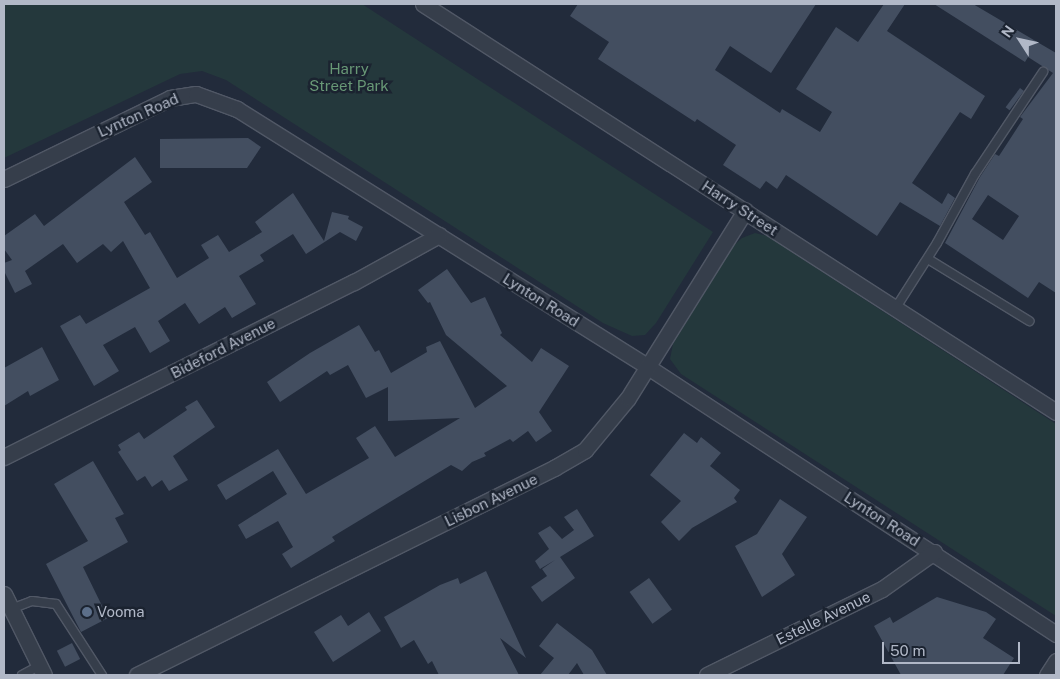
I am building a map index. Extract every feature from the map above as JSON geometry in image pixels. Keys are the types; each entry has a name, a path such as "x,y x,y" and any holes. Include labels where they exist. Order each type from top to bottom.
{"street":[{"name":"Harry Street","path":"423,4 1056,412"},
{"name":"Lynton Road","path":"4,179 170,98 196,94 237,109 648,368 934,552 1056,634"},
{"name":"Lisbon Avenue","path":"137,675 572,459 604,429 648,368 745,210"},
{"name":"Bideford Avenue","path":"4,457 354,282 439,235"},
{"name":"Estelle Avenue","path":"707,675 882,589 934,552"},
{"path":"4,594 41,671"},
{"path":"1047,675 1056,661"}],"lane":[{"path":"895,309 928,259 976,174 1043,72"},
{"path":"928,259 1029,321"},
{"path":"11,610 32,601 56,604 102,675"},
{"path":"22,675 41,671"}],"green space":[{"name":"Harry Street Park","path":"4,4 362,4 713,232 656,323 645,335 632,336 603,323 226,80 202,71 180,74 4,158"},
{"path":"755,233 767,236 1056,424 1056,616 681,374 670,359 673,344 733,246 742,238"}],"building":[{"path":"578,4 816,4 771,73 730,46 715,70 780,113 782,109 820,132 832,112 796,89 836,27 858,42 884,4 905,4 887,31 985,96 971,119 960,112 912,183 942,204 948,193 955,198 940,226 900,202 877,236 786,175 777,189 766,181 760,189 723,165 736,145 697,119 695,122 598,59 609,42 570,16"},
{"path":"934,4 973,4 1056,53 1056,293 1039,282 1028,298 945,243 980,177 995,154 999,156 1023,119 1020,117 1053,73 1028,57 1025,62","holes":["988,195 1019,216 1003,240 972,219"]},
{"path":"1020,88 1024,91 1010,110 1006,107"},
{"path":"248,138 261,147 247,168 160,168 160,139"},
{"path":"135,157 152,182 124,202 145,235 150,232 177,278 209,258 201,245 218,235 229,252 262,232 255,222 293,193 324,241 332,212 349,216 348,219 363,227 356,241 340,232 306,254 293,234 260,255 264,261 239,276 256,304 232,318 225,307 199,324 185,303 158,321 170,341 150,353 135,327 103,345 119,371 94,386 60,326 80,315 86,324 150,288 123,241 111,252 103,244 77,263 63,244 25,271 32,284 15,293 4,271 4,263 12,260 4,249 4,236 35,214 44,226"},
{"path":"447,269 471,303 485,297 502,333 500,335 532,362 541,348 569,366 539,412 552,431 536,442 528,431 513,442 510,439 484,453 486,456 472,462 462,471 451,465 332,537 335,541 291,568 282,554 293,547 278,521 246,539 238,525 287,494 273,471 226,500 217,485 278,449 306,494 369,458 356,438 375,426 395,457 460,418 388,421 388,387 366,398 348,365 330,375 327,371 280,402 267,382 310,353 359,325 375,352 379,350 391,373 427,352 426,347 440,341 475,408 507,386 446,335 430,302 428,303 418,290"},
{"path":"42,347 59,380 30,396 28,391 4,406 4,368"},
{"path":"197,400 215,427 173,456 188,480 169,491 162,480 152,487 145,476 137,481 118,452 121,450 118,445 139,432 144,439 187,410 185,407"},
{"path":"684,433 697,443 701,437 721,453 710,466 740,490 734,498 737,502 692,528 679,541 661,522 681,501 650,475"},
{"path":"93,461 124,514 115,518 128,542 83,567 108,618 81,632 46,564 88,541 54,484"},
{"path":"780,499 807,517 782,554 795,575 762,597 735,546 757,534"},
{"path":"577,509 594,536 560,557 575,578 542,602 531,587 547,576 542,569 555,560 540,569 535,561 549,549 538,533 550,526 562,539 574,530 564,517"},
{"path":"486,571 526,658 500,638 519,675 439,675 432,661 428,664 414,640 401,648 384,617 440,585 458,578 460,584"},
{"path":"649,578 672,610 653,624 630,592"},
{"path":"937,597 986,612 996,619 983,638 1014,658 1003,675 901,675 874,626 890,617 893,623"},
{"path":"369,612 381,631 333,662 314,632 341,615 348,626"},
{"path":"557,623 592,650 607,675 584,675 577,663 568,675 540,675 554,658 539,646"},
{"path":"72,643 80,659 65,667 57,651"}],"place":[{"name":"Vooma","path":"87,612"}]}
